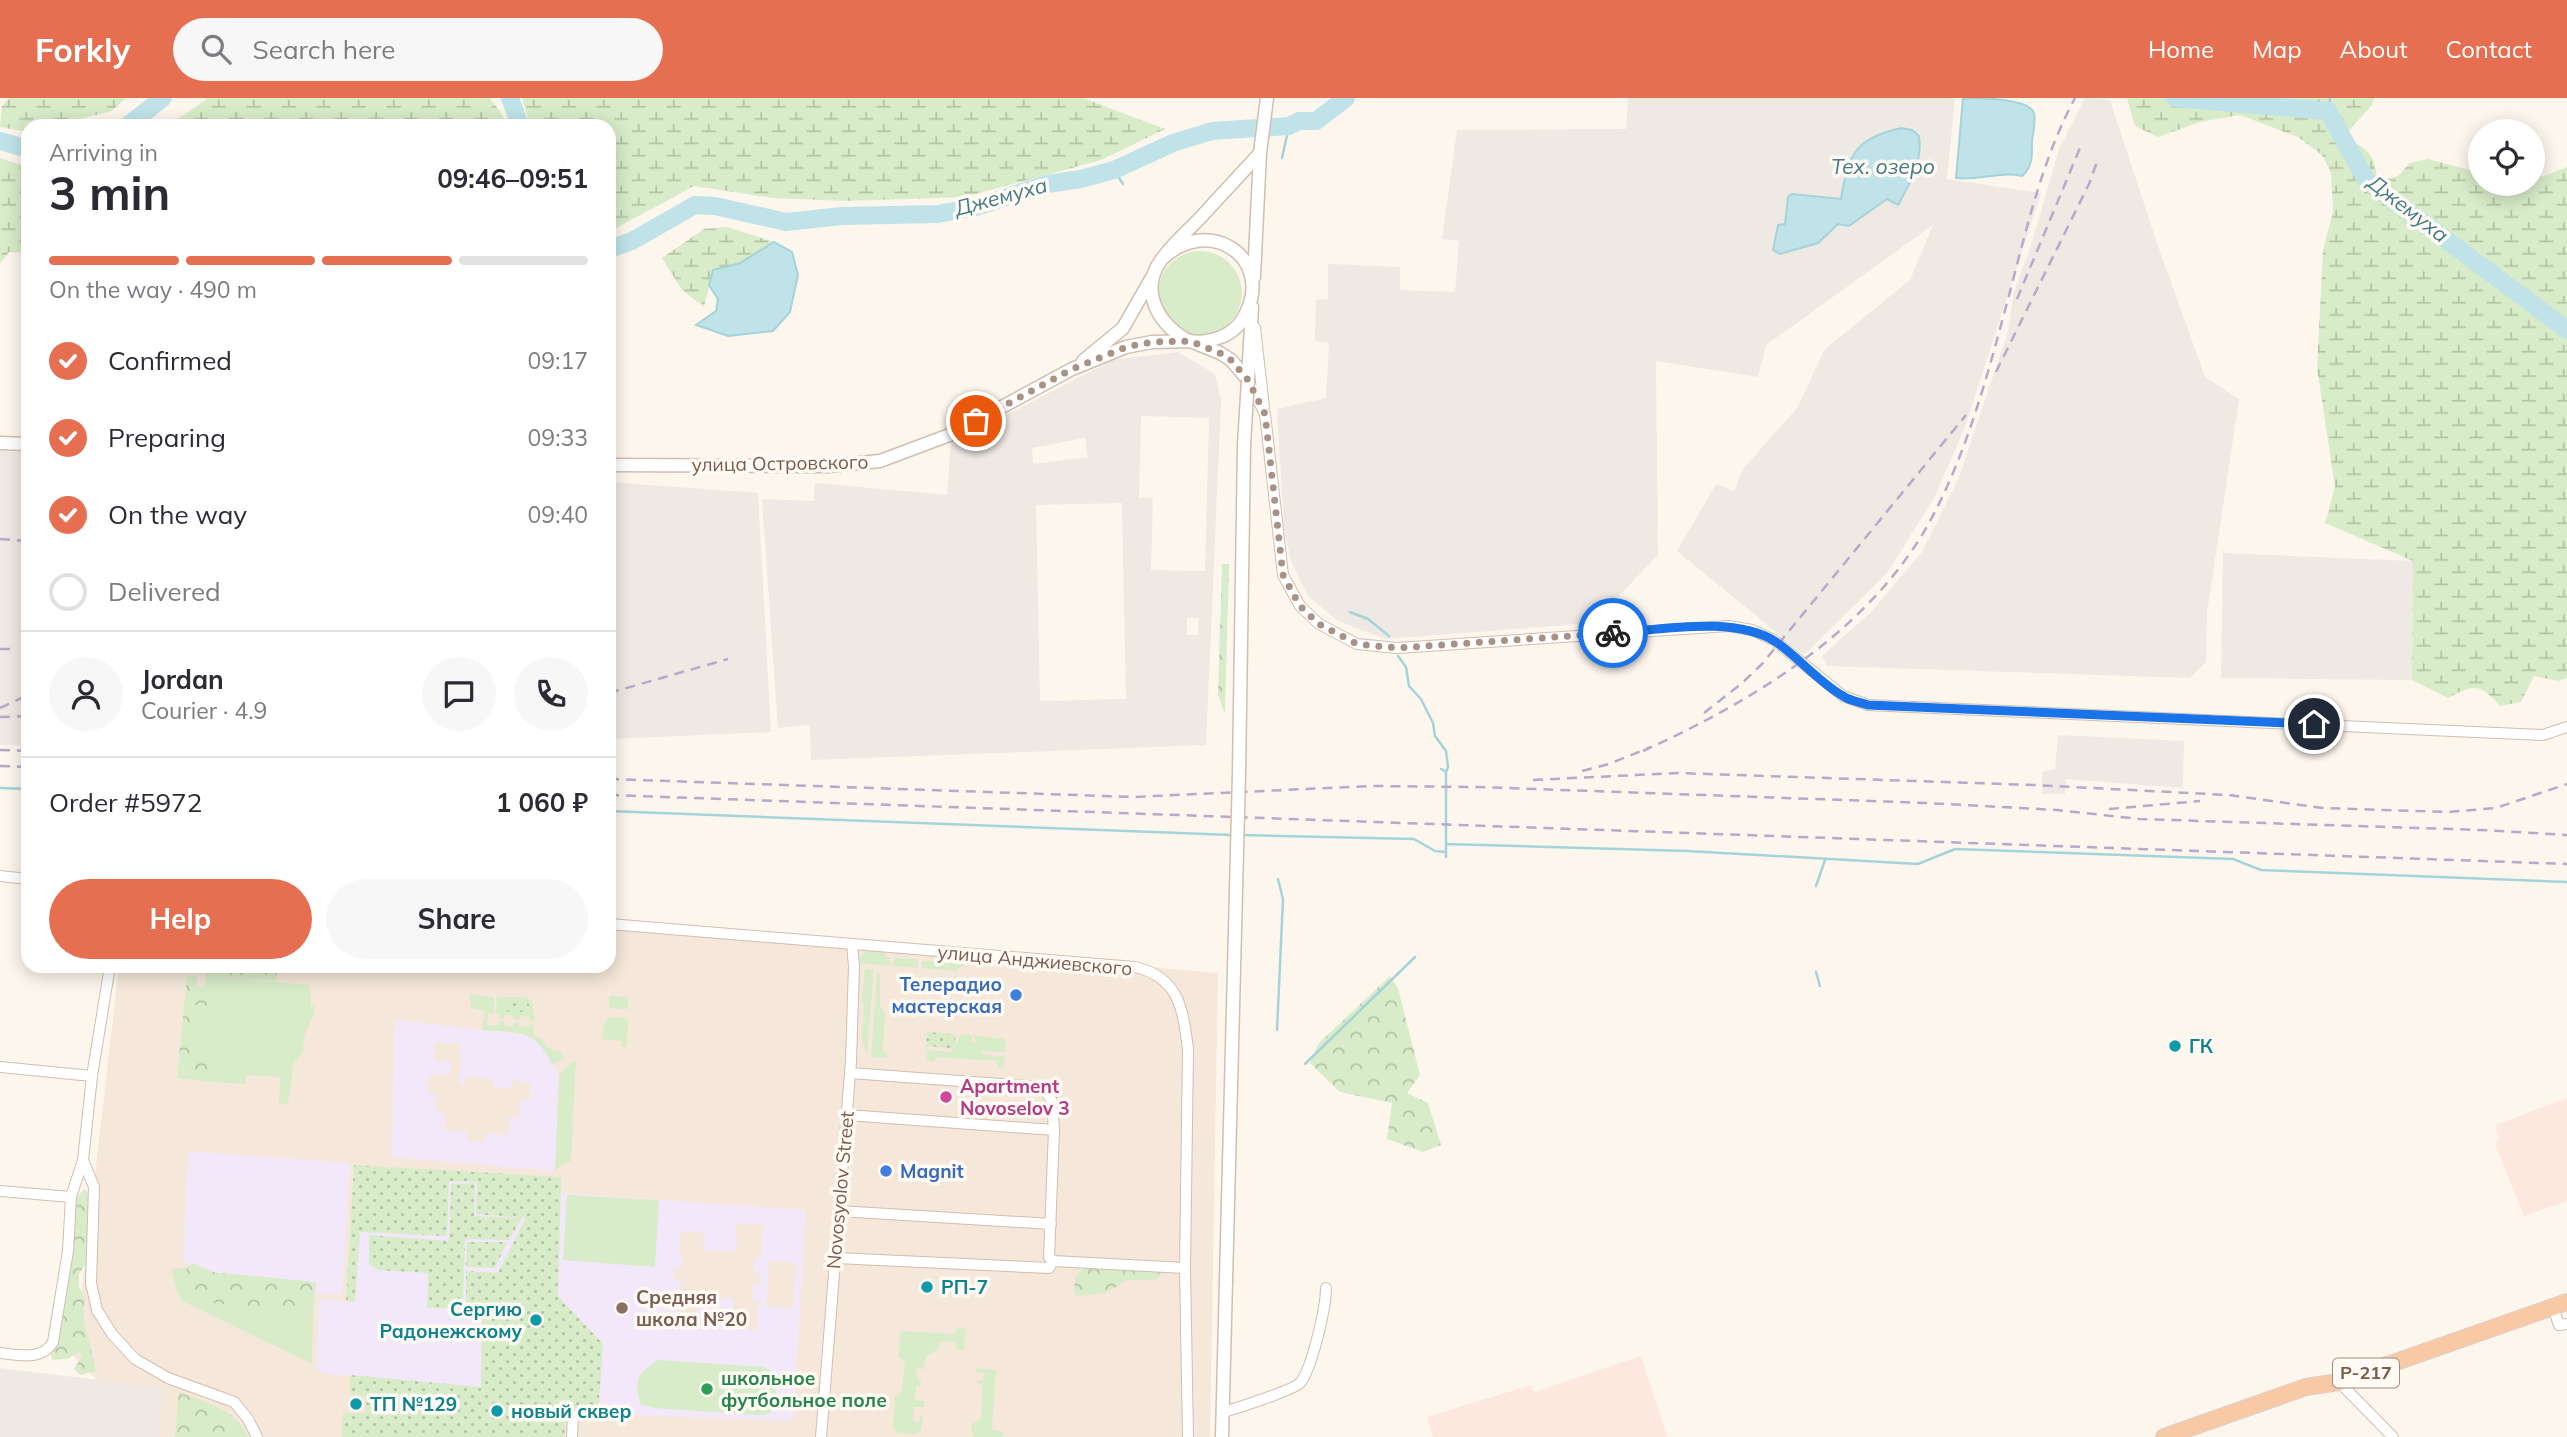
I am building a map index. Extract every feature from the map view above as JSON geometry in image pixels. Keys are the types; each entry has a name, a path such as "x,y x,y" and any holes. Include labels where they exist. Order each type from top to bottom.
{"highway":[{"name":"Р-217","path":"2164,1437 2306,1387 2339,1382 2560,1305"}],"street":[{"path":"1222,1437 1244,444 1260,151 1267,98"},
{"path":"1072,369 1123,328 1158,264 1260,151"},
{"path":"1252,296 1243,320 1228,333 1210,340 1190,341 1165,324 1154,307 1151,288 1158,264 1175,247 1194,240 1204,239 1223,244 1232,249 1245,264 1250,273 1283,575 1300,606 1319,624 1357,644 1398,648 1729,626 1752,630 1773,640 1843,696 1868,705 2543,735 2567,727"},
{"name":"улица Островского","path":"616,465 828,466 880,461 952,434 1072,369 1126,347 1152,342 1190,341 1231,360 1248,380"},
{"path":"1248,380 1265,414"},
{"path":"0,443 21,444"},
{"path":"0,876 21,878"},
{"name":"улица Анджиевского","path":"616,926 1135,967 1163,978 1181,1008 1188,1049 1185,1268 1188,1437"},
{"name":"Novosyolov Street","path":"821,1437 850,1073 854,965 852,944"},
{"path":"0,1353 28,1356 41,1354 48,1351 53,1342 68,1251 71,1197 83,1160 92,1076 109,973"},
{"path":"0,1067 92,1076"},
{"path":"850,1073 1043,1087 1052,1101 1054,1130 1049,1257 1053,1261 1185,1268"},
{"path":"847,1115 1054,1130"},
{"path":"83,1160 94,1186 91,1283 97,1310 112,1334 135,1359 168,1378 234,1402 248,1419 257,1437"},
{"path":"0,1191 71,1197"},
{"path":"839,1211 1051,1224"},
{"path":"836,1258 1049,1268 1053,1261"},
{"path":"1223,1412 1299,1384 1307,1370 1326,1305 1325,1288"},
{"path":"2560,1305 2559,1325 2567,1325"},
{"path":"2339,1382 2393,1437"},
{"path":"572,1437 573,1416"}],"shaded area":[{"path":"1628,98 1955,98 1947,179 2041,193 1964,430 1934,498 1887,573 1804,655 1677,551 1716,484 1734,491 1743,469 1798,407 1824,350 1910,280 1933,225 1766,345 1758,377 1656,361 1658,555 1593,623 1386,639 1338,621 1308,596 1291,561 1284,529 1277,409 1326,398 1329,343 1315,341 1316,300 1328,299 1328,264 1400,267 1400,290 1455,292 1459,241 1442,239 1457,130 1626,129"},
{"path":"2085,98 2110,100 2205,377 2239,399 2207,613 2206,662 2190,678 1827,666 1822,656 1870,613 1922,552 1959,477 2008,332 2014,292 2033,239 2059,149"},
{"path":"1178,352 1215,374 1221,401 1206,745 811,760 810,725 778,728 762,499 814,501 815,483 947,495 951,443 1113,360","holes":["1141,416 1209,418 1205,571 1151,570 1153,498 1139,498","1085,438 1088,457 1033,464 1032,448","1122,503 1126,699 1040,701 1036,505","1187,618 1199,618 1198,635 1187,635"]},
{"path":"0,451 21,452 21,745 0,745"},
{"path":"616,483 758,493 771,732 616,739"},
{"path":"2223,553 2413,561 2412,680 2221,678"},
{"path":"2058,735 2184,741 2183,788 2066,779 2065,794 2042,794 2042,772 2055,769"},
{"path":"616,919 1218,973 1210,1437 92,1437 98,1381 74,1357 118,973 616,973"},
{"path":"395,1020 530,1035 546,1052 559,1076 555,1171 391,1157","holes":["435,1043 459,1043 459,1084 464,1085 465,1077 494,1079 494,1088 512,1088 513,1080 531,1083 530,1100 520,1100 519,1117 510,1117 508,1135 485,1134 484,1142 468,1141 467,1132 445,1131 445,1113 436,1112 437,1095 428,1093 429,1075 449,1075 451,1062 434,1060"]},
{"path":"2567,1098 2567,1201 2524,1216 2495,1144 2499,1138 2495,1125"},
{"path":"188,1151 350,1163 342,1295 215,1285 183,1260"},
{"path":"449,1181 477,1182 526,1217 498,1273 466,1271 482,1310 481,1387 325,1374 317,1369 319,1299 355,1302 360,1232"},
{"name":"Средняя школа №20","path":"561,1193 806,1210 793,1421 598,1414 603,1344 558,1296","holes":["736,1224 763,1225 761,1257 755,1257 754,1273 760,1274 760,1285 753,1285 752,1300 759,1301 757,1330 729,1328 734,1299 699,1297 698,1316 676,1314 677,1291 680,1291 681,1281 673,1280 674,1267 682,1268 683,1256 679,1255 681,1231 704,1233 703,1250 737,1252","769,1261 796,1263 793,1309 766,1307"]},
{"path":"1641,1356 1667,1437 1433,1437 1427,1417 1531,1385 1534,1392"},
{"path":"0,1368 164,1388 159,1437 0,1437"}],"green space":[{"path":"9,98 126,98 112,111 79,119 21,119 21,131 0,127 2,106"},
{"path":"208,98 490,98 504,119 178,119"},
{"path":"522,98 1083,98 1165,129 1101,160 965,197 845,201 773,198 694,186 616,228 616,119 528,119"},
{"path":"2127,98 2374,98 2372,105 2343,137 2369,153 2378,182 2398,176 2410,163 2428,159 2468,169 2468,196 2545,196 2545,176 2567,167 2567,678 2558,681 2534,676 2521,702 2500,706 2487,693 2476,688 2464,690 2448,698 2412,680 2413,561 2325,523 2335,487 2317,368 2323,250 2333,212 2331,173 2322,155 2298,137 2240,115 2200,122 2158,137 2135,126"},
{"path":"0,158 21,165 21,253 9,252 0,264"},
{"path":"727,227 774,242 740,263 713,270 704,307 682,290 662,258 704,229"},
{"path":"1200,251 1216,254 1230,263 1239,277 1242,293 1239,309 1230,323 1216,332 1200,335 1184,332 1170,323 1161,309 1158,293 1161,277 1170,263 1184,254"},
{"path":"1222,564 1229,564 1225,714 1218,695"},
{"path":"867,950 885,950 886,957 890,958 889,966 860,963 860,956"},
{"path":"894,958 918,959 918,968 893,966"},
{"path":"922,961 965,963 956,971 922,968"},
{"path":"865,969 874,970 867,1056 862,1040 864,1003 861,1001"},
{"path":"877,971 880,975 880,1007 885,1011 883,1052 887,1053 887,1058 871,1057"},
{"path":"207,973 277,973 276,981 206,976"},
{"path":"187,976 197,977 196,986 209,987 207,1006 195,1005 190,1055 212,1057 210,1082 177,1078"},
{"path":"206,976 309,985 311,1006 314,1006 313,1016 304,1036 303,1053 294,1063 288,1104 279,1103 280,1077 247,1075 245,1084 210,1082 212,1058 190,1055 195,1005 207,1006 209,987 205,987"},
{"path":"1390,976 1398,988 1420,1075 1407,1093 1428,1103 1441,1145 1423,1152 1387,1139 1392,1103 1340,1092 1310,1063 1318,1044"},
{"path":"470,994 494,997 494,1014 488,1013 487,1025 498,1026 499,1022 504,1021 504,1026 513,1027 513,1023 529,1027 533,1024 534,1036 542,1039 549,1048 560,1051 564,1057 553,1065 539,1045 525,1035 482,1030 485,1011 471,1008"},
{"path":"609,996 628,997 628,1009 609,1008"},
{"path":"497,997 525,997 532,1001 535,1021 521,1016 519,1020 513,1019 513,1015 505,1015 504,1019 499,1019 499,1014 496,1014"},
{"path":"523,1001 529,1004 529,1012 505,1011 505,1002"},
{"path":"609,1018 628,1020 627,1047 621,1047 622,1041 602,1039 603,1025"},
{"path":"927,1032 953,1034 956,1036 953,1049 931,1046 926,1048"},
{"path":"962,1034 972,1035 972,1042 975,1042 975,1035 1004,1039 1005,1052 982,1051 982,1054 992,1057 1006,1056 1003,1067 999,1068 996,1061 937,1057 934,1062 927,1060 926,1050 952,1052 954,1042 958,1042"},
{"path":"576,1060 571,1161 562,1164 555,1171 559,1076"},
{"path":"354,1165 561,1177 558,1296 603,1344 598,1414 567,1413 564,1437 342,1437 343,1413 365,1413 367,1396 350,1394 350,1375 481,1387 482,1311 466,1311 466,1271 498,1273 526,1218 476,1214 477,1182 449,1181 447,1236 360,1232 355,1302 346,1301"},
{"path":"475,1183 474,1216 522,1218 509,1240 465,1239 463,1309 427,1308 428,1273 378,1270 369,1264 369,1235 449,1241 451,1184"},
{"path":"84,1189 90,1194 90,1235 87,1257 79,1273 79,1286 84,1296 84,1321 96,1371 80,1375 74,1369 82,1356 79,1352 67,1359 52,1360 51,1353 57,1342 74,1201"},
{"path":"567,1195 659,1200 655,1267 563,1260"},
{"path":"467,1242 507,1242 495,1268 466,1267"},
{"path":"194,1263 212,1272 316,1282 313,1315 212,1303 190,1285 186,1268"},
{"path":"1085,1267 1163,1272 1156,1280 1127,1280 1106,1293 1077,1296 1074,1293 1075,1278"},
{"path":"186,1268 190,1285 212,1303 313,1315 312,1364 182,1301 171,1269"},
{"path":"957,1328 966,1329 964,1350 956,1349 956,1342 940,1341 939,1348 927,1356 924,1370 919,1367 917,1369 917,1379 921,1380 921,1386 916,1386 915,1400 924,1401 924,1407 914,1407 913,1421 919,1423 920,1415 923,1416 921,1430 916,1434 897,1433 893,1428 895,1397 902,1391 905,1362 898,1357 900,1331 955,1334"},
{"name":"школьное футбольное поле","path":"658,1360 763,1367 772,1371 775,1382 776,1392 772,1408 769,1414 757,1415 641,1405 637,1383 641,1373"},
{"path":"976,1368 996,1370 992,1429 1005,1433 1001,1437 973,1437 971,1425 981,1418 983,1386 975,1381 983,1381 984,1373 976,1372"},
{"path":"179,1392 228,1413 243,1427 248,1437 175,1437"}],"water":[{"name":"Тех. озеро","path":"1963,98 2014,102 2023,104 2034,113 2031,160 2022,176 1956,178"},
{"name":"Тех. озеро","path":"1901,128 1912,130 1919,136 1920,146 1914,172 1898,205 1887,199 1849,226 1838,224 1818,243 1780,254 1773,250 1778,225 1785,224 1788,197 1792,194 1841,199 1847,170 1856,151 1873,137"},
{"path":"774,242 792,252 798,275 790,312 773,331 728,336 696,325 716,311 718,299 709,285 713,270 740,263"}],"waterway":[{"name":"Джемуха","path":"136,119 163,98"},
{"name":"Джемуха","path":"510,98 518,119"},
{"name":"Джемуха","path":"616,247 632,241 695,205 715,206 786,222 842,216 938,214 976,207 1047,184 1114,170 1173,143 1212,131 1289,126 1299,121 1316,121 1346,98"},
{"name":"Джемуха","path":"2175,98 2328,111 2366,180 2567,330"},
{"path":"2328,111 2330,98"},
{"path":"1282,158 1289,126"},
{"name":"Джемуха","path":"0,141 21,147"},
{"path":"1114,170 1123,184"},
{"path":"1350,612 1368,619 1389,636"},
{"path":"1398,656 1406,667 1409,686 1421,699 1433,723 1435,736 1446,751 1446,772"},
{"path":"1441,769 1446,772 1446,857"},
{"path":"0,788 21,789"},
{"path":"616,811 1232,835"},
{"path":"1242,835 1414,839 1435,851 1446,852"},
{"path":"1446,844 1687,851 1918,864 1955,849 2233,859 2261,870 2567,882"},
{"path":"1816,886 1825,860"},
{"path":"1277,1030 1283,899 1278,879"},
{"path":"1305,1064 1415,957"},
{"path":"1816,972 1820,986"}],"railway":[{"path":"1643,751 1726,710 1804,659 1841,630 1874,598 1904,562 1929,523 1963,447 1989,368 2042,177 2075,98"},
{"path":"2017,299 2080,148"},
{"path":"1996,372 2089,184 2097,162"},
{"path":"1704,713 1762,664 1966,415"},
{"path":"0,539 21,540"},
{"path":"0,649 15,649"},
{"path":"616,691 728,659"},
{"path":"0,708 21,698"},
{"path":"0,717 21,716"},
{"path":"1582,771 1609,764 1651,747"},
{"path":"0,750 21,751"},
{"path":"0,766 21,767"},
{"path":"1533,780 1677,773 2034,785 2229,795 2322,808 2448,812 2496,808 2567,784"},
{"path":"616,779 1133,797 1371,786 1479,787 1927,803 2057,810 2139,819 2567,835"},
{"path":"616,795 2567,864"},
{"path":"2109,809 2200,801"}],"way so far":[{"path":"976,421 1072,369 1126,347 1152,342 1190,341 1231,360 1248,380 1265,414 1283,575 1300,606 1319,624 1357,644 1398,648 1613,633"}],"place":[{"name":"Телерадио мастерская","path":"1016,995"},
{"name":"ГК","path":"2175,1046"},
{"name":"Apartment Novoselov 3","path":"946,1097"},
{"name":"Magnit","path":"886,1171"},
{"name":"РП-7","path":"927,1287"},
{"name":"Средняя школа №20","path":"622,1308"},
{"name":"Сергию Радонежскому","path":"536,1320"},
{"name":"школьное футбольное поле","path":"707,1389"},
{"name":"ТП №129","path":"356,1404"},
{"name":"новый сквер","path":"497,1411"}],"route":[{"path":"1613,633 1729,626 1752,630 1790,652 1843,696 1868,705 2314,724"}]}
